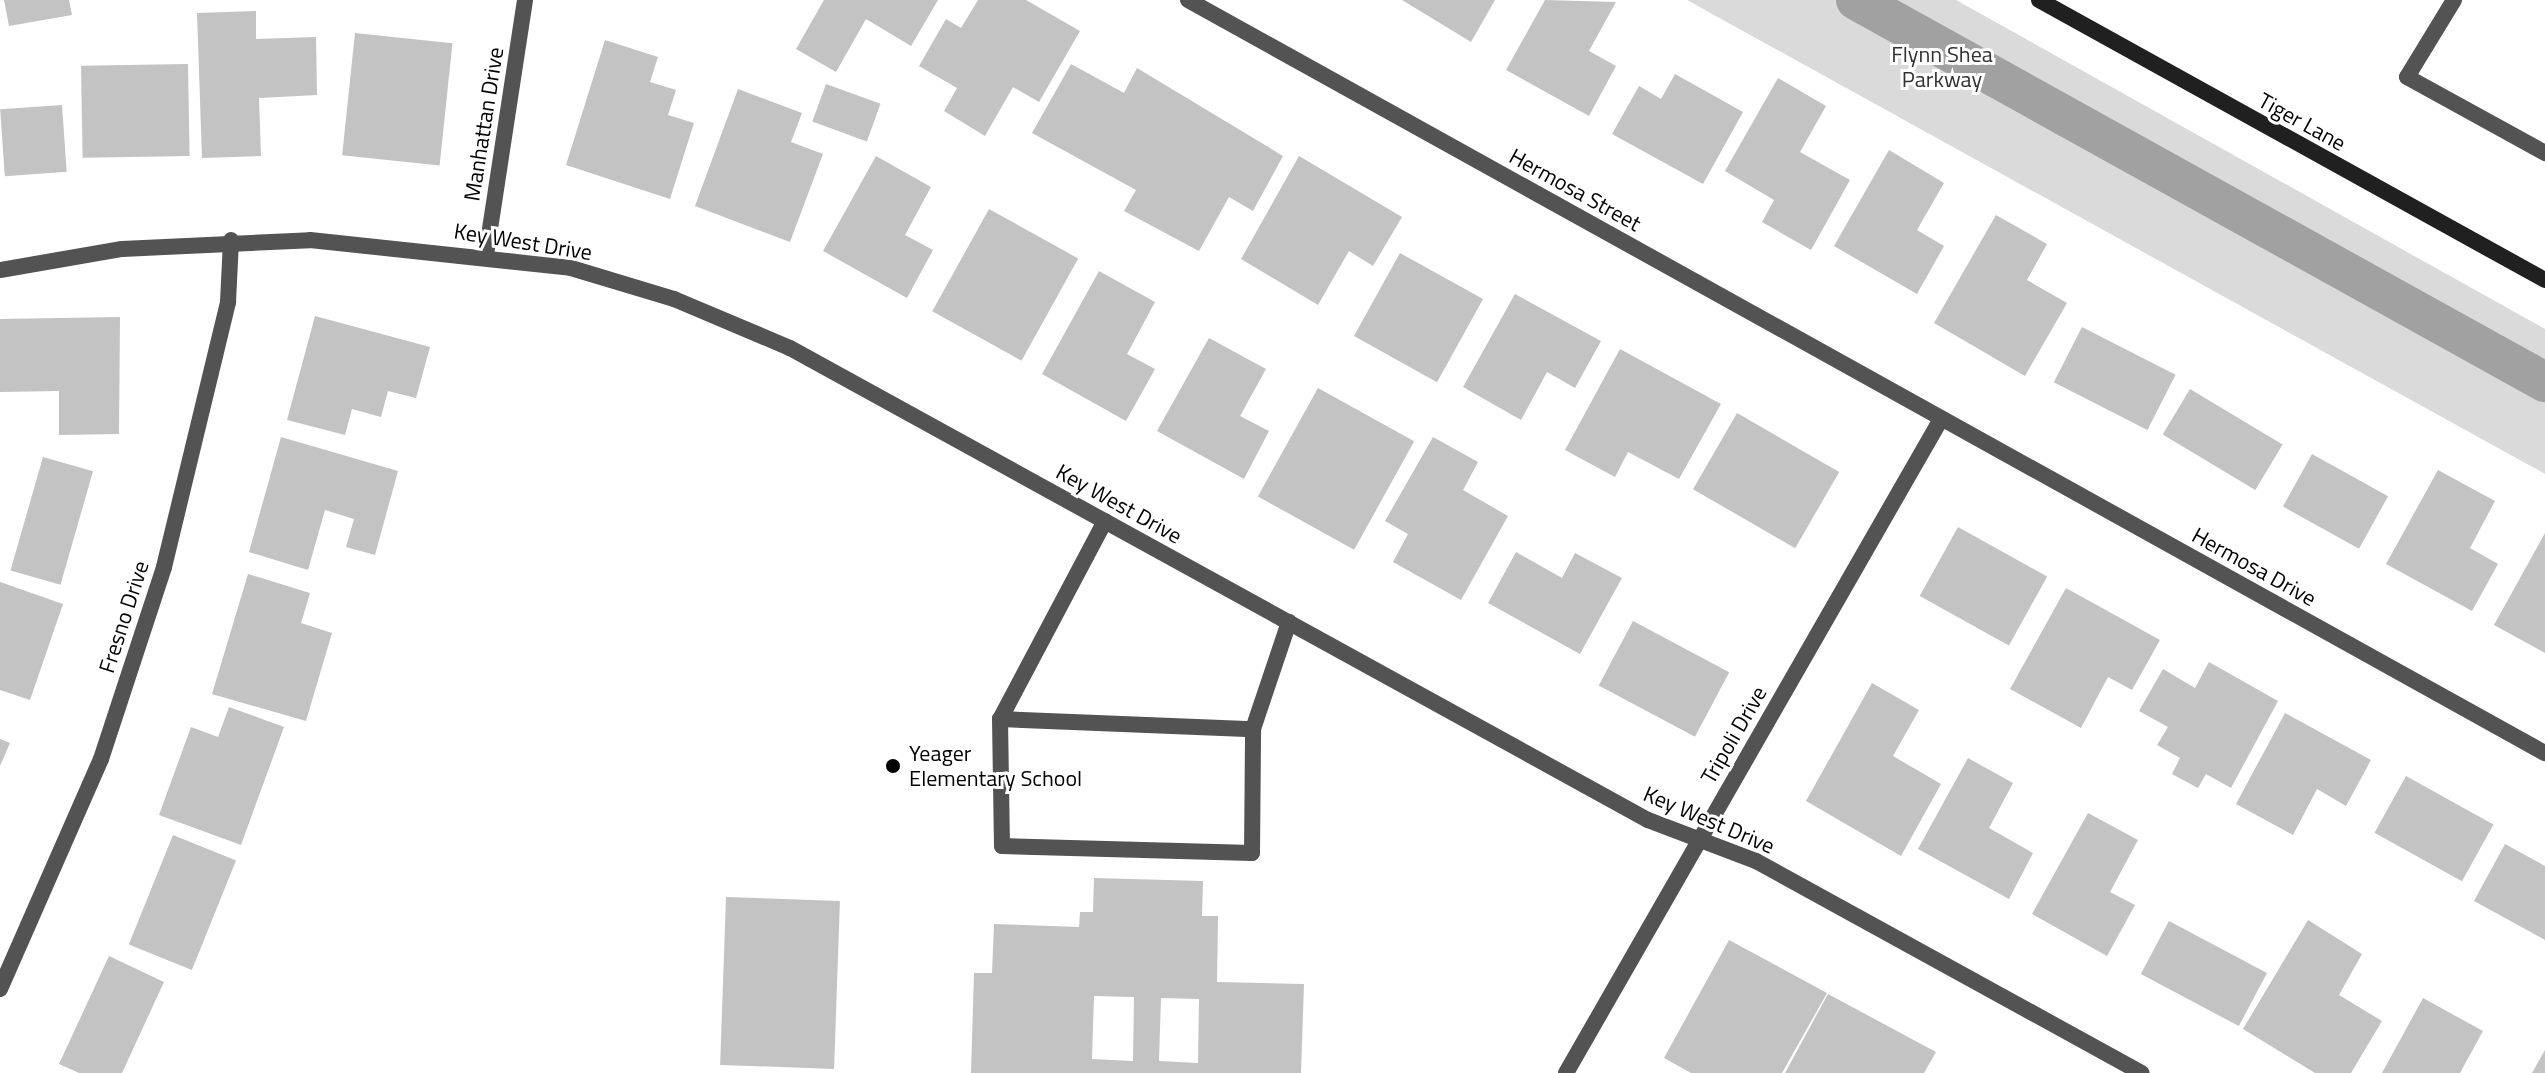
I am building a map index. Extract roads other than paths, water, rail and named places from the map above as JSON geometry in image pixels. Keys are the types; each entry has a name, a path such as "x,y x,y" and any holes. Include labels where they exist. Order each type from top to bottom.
{"street":[{"name":"Manhattan Drive","path":"486,255 525,0"},
{"name":"Hermosa Street","path":"1188,0 1941,419"},
{"name":"Tiger Lane","path":"2039,0 2545,280"},
{"path":"2454,0 2407,77 2545,153"},
{"name":"Key West Drive","path":"0,270 122,249 231,240 310,240 486,255 571,268 674,299 790,348 1648,820 1756,861 2141,1073"},
{"name":"Fresno Drive","path":"0,989 101,759 164,567 228,302 231,240"},
{"name":"Hermosa Drive","path":"1941,419 2545,753"},
{"name":"Tripoli Drive","path":"1566,1073 1941,419"},
{"path":"1105,521 1000,719 1002,846 1252,853 1253,729 1289,622"},
{"path":"1000,719 1253,729"}],"waterway":[{"path":"1856,0 2545,382"}],"place":[{"name":"Yeager Elementary School","path":"893,766"}],"park label":[{"name":"Flynn Shea Parkway","path":"1942,66"}]}
